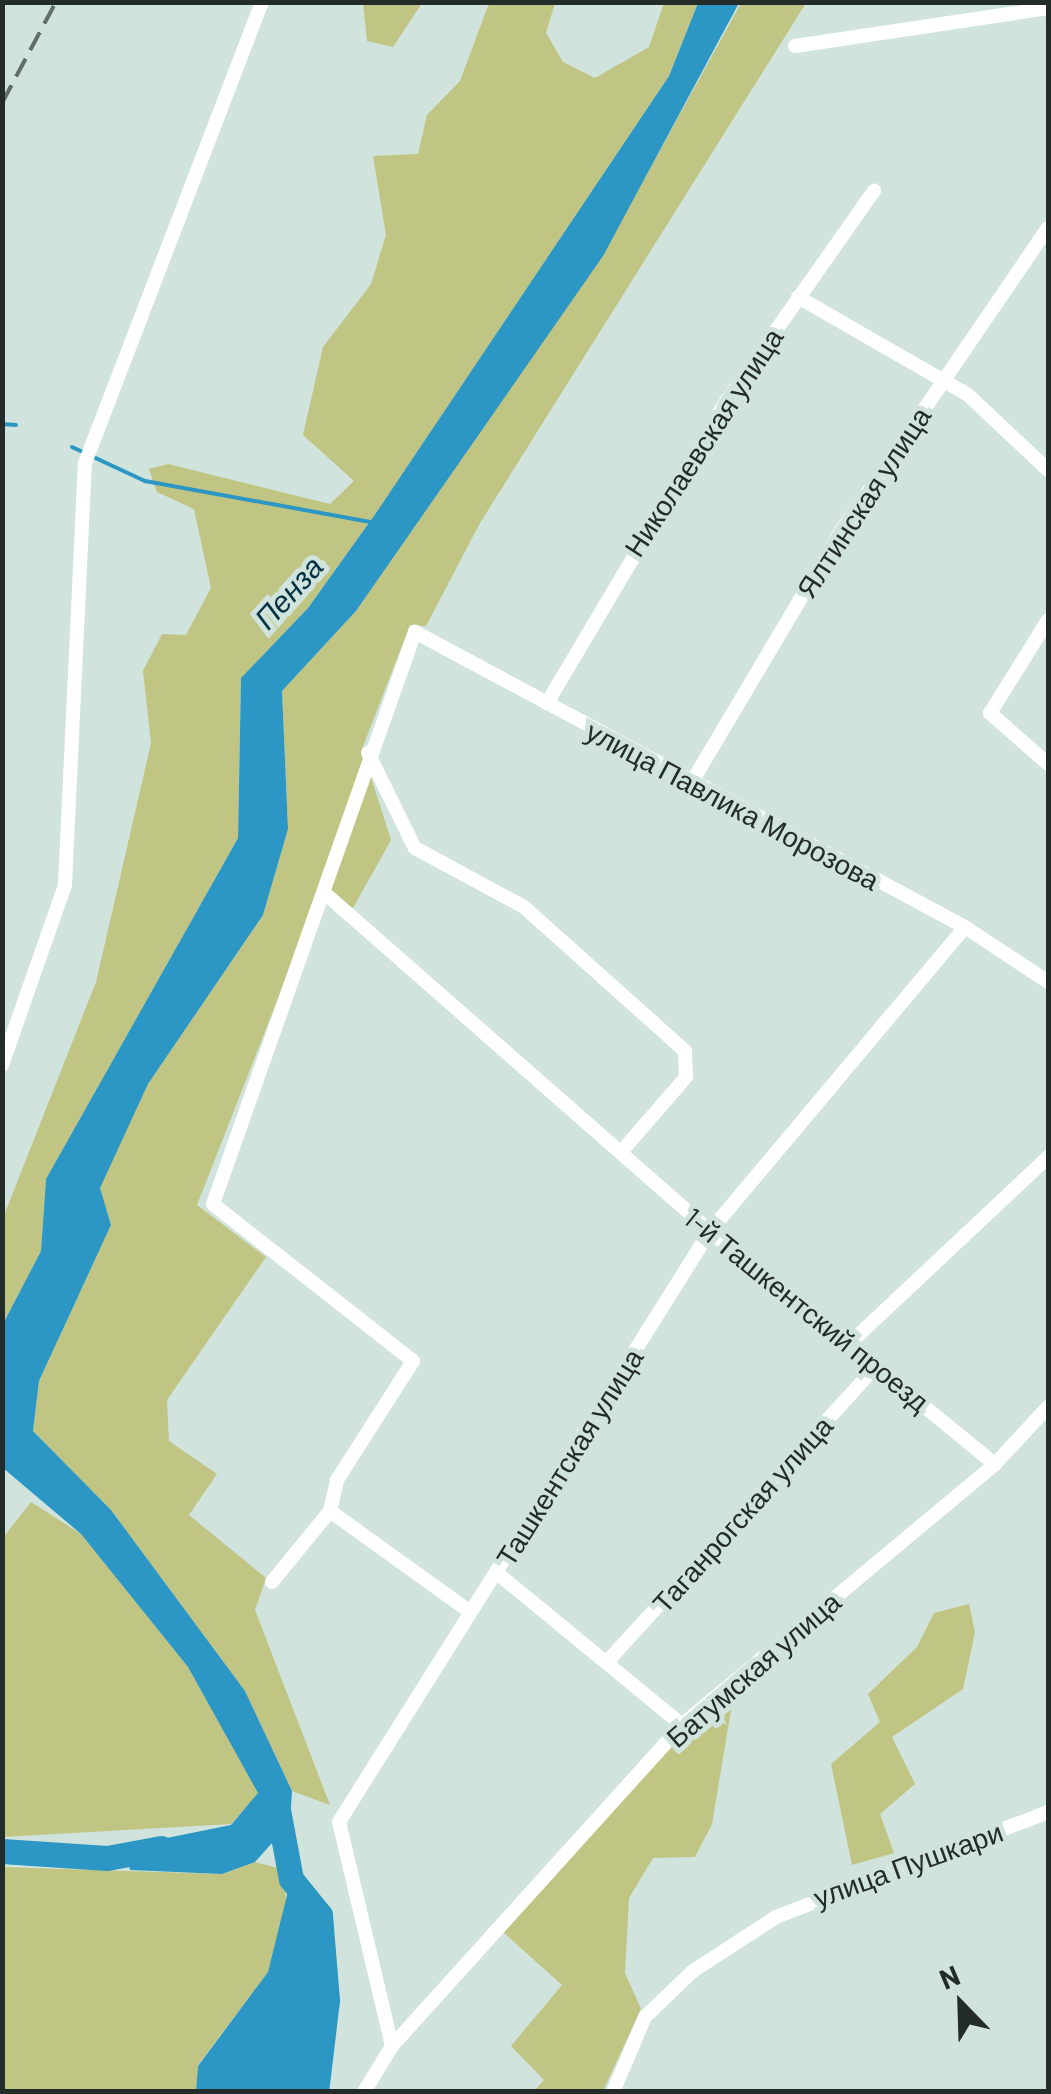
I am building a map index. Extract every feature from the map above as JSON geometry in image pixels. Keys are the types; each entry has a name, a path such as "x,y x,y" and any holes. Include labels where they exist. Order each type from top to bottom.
{"street":[{"path":"2,1065 65,884 85,463 262,2"},
{"path":"795,46 1048,8"},
{"name":"Николаевская улица","path":"547,703 601,600 798,296 874,191"},
{"name":"Ялтинская улица","path":"690,785 942,380 1048,231"},
{"path":"798,296 942,380 1048,470"},
{"path":"1048,620 990,713 1048,764"},
{"name":"улица Павлика Морозова","path":"368,754 415,632 690,785 965,927 1048,982"},
{"path":"272,1582 330,1511 337,1480 413,1361 213,1204 328,896 368,754"},
{"path":"368,754 415,848 524,907 686,1051 686,1077 621,1152"},
{"name":"1-й Ташкентский проезд","path":"328,896 710,1232 996,1464"},
{"name":"Ташкентская улица","path":"392,2046 339,1822 710,1232 965,927"},
{"path":"850,1343 1048,1157"},
{"name":"Таганрогская улица","path":"607,1662 876,1366"},
{"name":"Батумская улица","path":"364,2092 392,2046 682,1726 996,1464 1048,1407"},
{"path":"330,1511 469,1611"},
{"path":"497,1572 682,1726"},
{"name":"улица Пушкари","path":"612,2092 645,2017 693,1971 776,1917 1048,1812"}],"green space":[{"path":"363,2 422,3 393,47 367,41"},
{"path":"489,3 555,3 546,33 563,62 595,78 649,47 664,3 698,3 669,76 376,513 308,608 241,678 238,838 46,1179 41,1251 3,1324 3,1218 96,982 151,743 143,671 162,634 186,635 211,588 194,509 157,492 149,469 168,464 330,504 354,481 303,435 323,347 371,284 386,235 373,156 418,154 427,115 460,81"},
{"path":"741,3 806,3 480,523 426,626 410,625 362,749 391,840 353,908 320,891 197,1205 266,1257 167,1400 169,1441 217,1474 189,1515 266,1578 255,1610 330,1805 292,1791 245,1691 111,1510 33,1431 39,1381 111,1225 99,1188 148,1084 263,915 288,829 282,691 356,611 602,256"},
{"path":"31,1502 81,1534 188,1667 259,1793 231,1824 3,1837 5,1535"},
{"path":"969,1604 975,1632 963,1689 892,1737 915,1784 880,1814 894,1853 852,1865 831,1764 880,1722 868,1694 917,1647 934,1613"},
{"path":"734,1692 712,1824 695,1857 653,1858 629,1898 625,1973 641,2009 603,2091 534,2091 544,2080 511,2046 562,1985 502,1931 685,1730"},
{"path":"255,1862 285,1870 286,1909 268,1972 198,2065 196,2091 3,2091 2,1867 222,1874"}],"water":[{"path":"698,3 739,3 603,256 356,611 282,691 288,829 263,915 148,1084 100,1188 111,1225 39,1381 33,1431 111,1510 245,1691 292,1791 290,1823 255,1862 222,1874 130,1870 127,1846 231,1825 258,1793 188,1667 81,1534 3,1468 3,1324 41,1251 46,1179 238,838 241,678 308,608 376,513 669,76"},
{"path":"291,1879 320,1915 327,2000 316,2091 196,2091 198,2066 268,1972"}],"waterway":[{"path":"2,424 16,425"},
{"path":"72,447 145,481 370,522"},
{"path":"276,1799 291,1879 320,1915 327,2000 316,2092"},
{"path":"2,1851 107,1858 161,1848"}],"railway":[{"path":"2,103 56,2"}],"water label":[{"name":"Пенза","path":"288,592"}]}
